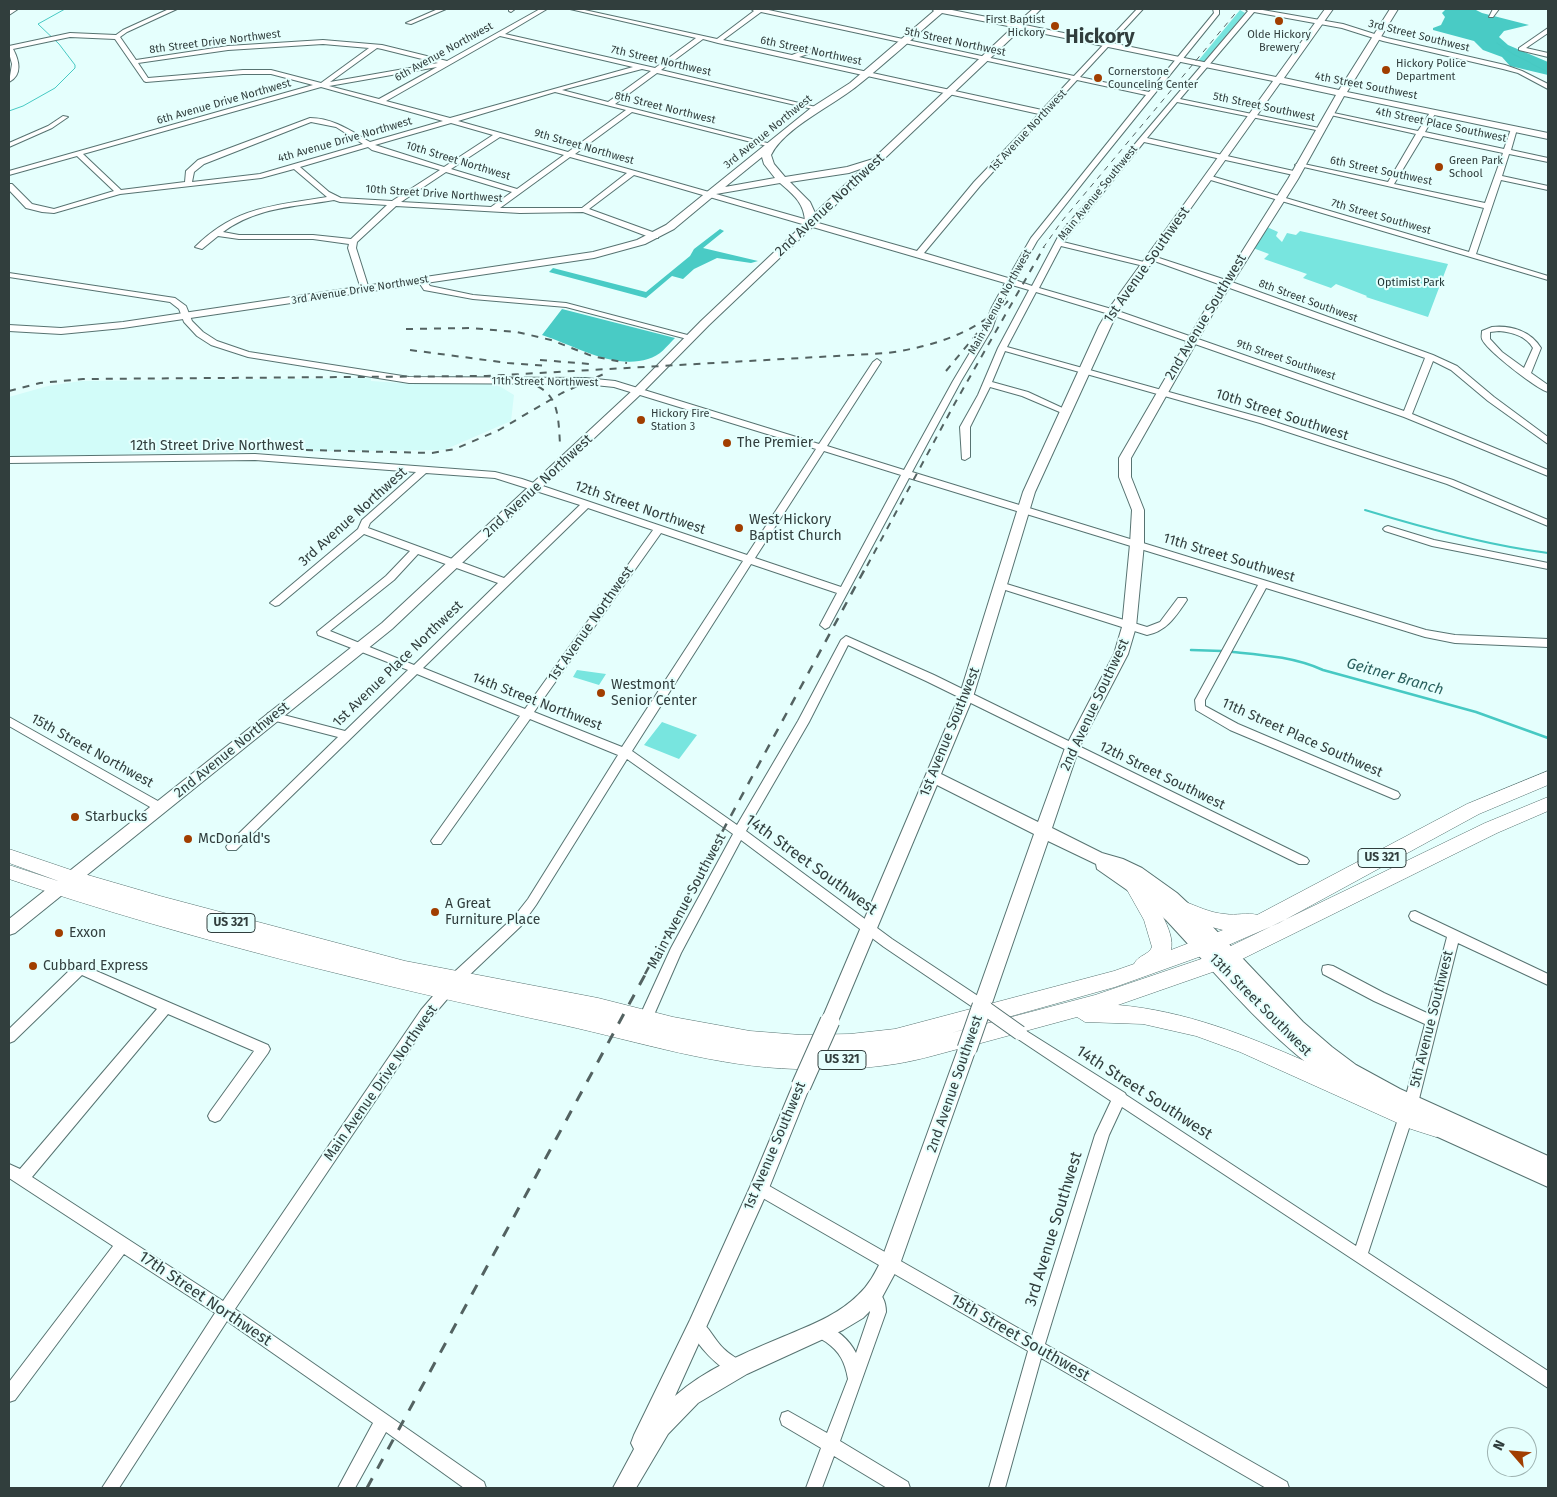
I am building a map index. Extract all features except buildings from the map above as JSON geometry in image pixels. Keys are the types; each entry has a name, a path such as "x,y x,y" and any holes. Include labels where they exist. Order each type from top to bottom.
{"highway":[{"name":"US 321","path":"9,872 64,884 245,942 393,980 451,986 598,1007 645,1020 750,1040 801,1044 850,1043 930,1030 1217,952 1272,917 1473,809 1548,778"},
{"name":"US 321","path":"451,986 666,1042 744,1056 795,1060 846,1060 894,1055 1055,1015 1137,991 1217,952 1491,828 1547,805"},
{"name":"US 321","path":"9,856 64,884"},
{"path":"1115,979 1154,959 1161,952 1163,943 1160,933 1136,888"},
{"path":"1183,908 1201,918 1222,922 1245,922 1272,917"},
{"path":"1055,1015 1116,1012 1177,1021 1255,1048 1408,1110 1436,1127"}],"main road":[{"name":"4th Street Southwest","path":"939,9 1548,136"},
{"name":"3rd Avenue Northwest","path":"655,236 670,227 817,108 844,93 939,9"},
{"name":"2nd Avenue Northwest","path":"9,928 161,808 203,771 360,648 537,487 638,391 691,337 1037,9"},
{"name":"1st Avenue Southwest","path":"624,1488 652,1418 697,1326 759,1188 934,777 966,697 1022,510 1083,371 1112,312 1329,9"},
{"name":"2nd Avenue Southwest","path":"624,1488 651,1440 680,1405 715,1379 841,1321 872,1295 880,1284 890,1264 1044,832 1072,748 1121,654 1130,627 1138,510 1125,477 1125,460 1161,392 1226,283 1280,198 1319,130 1394,9"},
{"path":"771,145 766,155 766,160 808,205 812,217 810,224"},
{"path":"710,195 741,186 849,170 867,165 879,158"},
{"name":"3rd Avenue Drive Northwest","path":"9,328 61,331 104,328 594,255 630,247 655,236"},
{"name":"13th Street Southwest","path":"934,777 1097,858 1110,861 1143,878 1183,908 1217,952 1290,1038 1328,1069 1358,1087 1422,1118 1436,1127 1548,1178"},
{"name":"13th Street Southwest","path":"1097,858 1107,868 1172,915 1217,952 1329,1056 1352,1072 1408,1110 1548,1165"}],"street":[{"path":"9,13 16,9"},
{"path":"9,80 15,72 16,65 9,48 66,36 117,37 125,31 174,9"},
{"path":"409,23 443,9"},
{"name":"6th Avenue Northwest","path":"381,101 544,9"},
{"name":"6th Street Northwest","path":"573,9 1045,113"},
{"path":"718,41 758,9"},
{"name":"5th Street Northwest","path":"758,9 1151,94"},
{"name":"1st Avenue Northwest","path":"918,255 977,184 1140,9"},
{"name":"Main Avenue Northwest","path":"825,625 906,474 992,322 995,309 1034,240 1217,13 1216,9"},
{"name":"3rd Street Southwest","path":"1248,9 1274,10 1351,28 1376,38 1505,67 1548,87"},
{"name":"Main Avenue Southwest","path":"965,457 965,427 1002,348 1058,243 1142,139 1253,9"},
{"path":"1492,16 1496,9"},
{"path":"566,12 576,14 590,12"},
{"path":"1548,30 1521,49 1548,55"},
{"name":"7th Street Northwest","path":"500,34 817,108"},
{"path":"117,37 132,62"},
{"path":"610,104 702,37"},
{"name":"8th Street Drive Northwest","path":"132,62 228,48 326,42 376,46 448,63"},
{"path":"322,85 376,46"},
{"path":"794,57 806,51 830,54"},
{"name":"9th Street Northwest","path":"132,62 146,80 264,71 277,72 633,172 1011,282"},
{"name":"6th Avenue Drive Northwest","path":"9,173 322,85 448,63"},
{"name":"4th Avenue Drive Northwest","path":"9,186 28,205 50,211 119,192 256,176 555,90 642,67"},
{"path":"1536,80 1546,77"},
{"name":"8th Street Northwest","path":"555,90 771,145"},
{"name":"5th Street Southwest","path":"1176,100 1319,130"},
{"path":"493,209 631,110"},
{"path":"1390,185 1433,112"},
{"name":"4th Street Place Southwest","path":"1329,114 1548,160"},
{"path":"9,145 55,124 65,117"},
{"name":"10th Street Northwest","path":"188,184 190,171 201,162 310,120 338,126 367,145 517,191"},
{"path":"1472,254 1514,129"},
{"path":"364,289 353,253 353,242 394,203 499,134"},
{"name":"6th Street Southwest","path":"1142,139 1222,158 1390,185 1488,206"},
{"path":"79,154 119,192"},
{"path":"295,166 326,194 334,198"},
{"path":"584,210 633,172"},
{"path":"1497,177 1548,188"},
{"name":"7th Street Southwest","path":"1208,178 1472,254 1548,278"},
{"name":"10th Street Drive Northwest","path":"199,247 242,217 258,211 334,198 536,212 584,210"},
{"path":"584,210 655,236"},
{"path":"218,234 313,237 353,242"},
{"path":"902,250 916,250 932,239"},
{"name":"8th Street Southwest","path":"1058,243 1148,262 1226,283 1430,357 1454,368 1491,399 1548,441"},
{"name":"11th Street Northwest","path":"9,275 176,302 183,308 192,327 205,338 237,352 390,378 417,380 585,381 615,384 906,474"},
{"path":"422,281 427,288 435,290 480,298 559,304 691,337"},
{"name":"9th Street Southwest","path":"1011,282 1112,312 1193,339 1407,415 1548,473"},
{"path":"1527,373 1537,348 1534,341 1523,335 1501,329 1492,328 1486,331 1484,335 1488,342 1505,358 1548,389"},
{"name":"10th Street Southwest","path":"1002,348 1263,421 1438,478 1548,523"},
{"path":"1407,415 1430,357"},
{"name":"Main Avenue Drive Northwest","path":"110,1488 224,1311 426,1014 451,986 525,912 624,753 820,447 877,362"},
{"path":"987,383 1025,394 1065,410"},
{"name":"12th Street Drive Northwest","path":"9,460 255,457 425,469"},
{"name":"12th Street Northwest","path":"425,469 495,475 537,487 842,591"},
{"name":"3rd Avenue Northwest","path":"275,603 363,530 364,522 425,469"},
{"name":"11th Street Southwest","path":"906,474 1442,637 1548,643"},
{"name":"1st Avenue Place Northwest","path":"232,847 586,504"},
{"name":"1st Avenue Northwest","path":"437,841 659,529"},
{"path":"1388,529 1441,544 1548,566"},
{"path":"363,530 505,582"},
{"name":"14th Street Northwest","path":"416,550 390,578 322,632 624,753 728,826"},
{"name":"11th Street Place Southwest","path":"1264,583 1200,700 1200,707 1234,727 1394,795"},
{"path":"1000,584 1147,632 1158,629 1166,622 1182,600"},
{"name":"Main Avenue Southwest","path":"645,1020 675,952 753,807 803,722 846,640"},
{"name":"12th Street Southwest","path":"846,640 930,678 1302,861"},
{"path":"272,716 346,735"},
{"name":"15th Street Northwest","path":"9,721 161,808"},
{"name":"14th Street Southwest","path":"728,826 888,943 1020,1033 1548,1380"},
{"path":"1415,916 1548,980"},
{"name":"5th Avenue Southwest","path":"1360,1256 1408,1110 1454,935"},
{"path":"9,1037 80,969 263,1049 215,1116"},
{"path":"1328,970 1379,997 1431,1021"},
{"path":"22,1178 167,1006"},
{"name":"3rd Avenue Southwest","path":"997,1488 1036,1348 1102,1135 1120,1098"},
{"name":"17th Street Northwest","path":"9,1170 224,1311 478,1488"},
{"name":"15th Street Southwest","path":"759,1188 1281,1488"},
{"path":"9,1394 123,1244"},
{"path":"814,1488 854,1383 878,1312 878,1304 872,1295"},
{"path":"697,1326 718,1354 737,1368"},
{"path":"822,1331 843,1346 849,1355 854,1367 854,1383"},
{"path":"788,1419 902,1488"},
{"path":"346,1488 383,1421"}],"shaded area":[{"path":"1446,9 1474,9 1482,13 1529,25 1504,31 1499,37 1508,45 1548,62 1548,75 1510,66 1502,57 1483,50 1474,41 1433,30 1433,28 1441,25 1445,17 1442,13"},
{"path":"720,229 724,231 703,248 758,261 751,263 717,258 694,269 683,279 672,276 646,298 549,272 553,268 646,292 690,256 694,249"},
{"path":"562,309 675,338 652,358 635,362 608,359 542,335"},
{"path":"371,378 371,381 416,384 496,384 514,395 511,421 444,450 234,452 9,458 9,397 48,386 81,381"}],"green space":[{"path":"1240,10 1245,13 1204,62 1198,61"},
{"name":"Optimist Park","path":"1267,227 1278,232 1276,236 1282,242 1287,233 1296,235 1300,231 1448,264 1428,317 1366,297 1336,284 1331,288 1303,278 1307,274 1264,259 1269,254 1253,248"},
{"path":"577,670 606,674 599,685 573,677"},
{"path":"662,722 697,735 679,759 644,745"}],"waterway":[{"path":"9,111 23,106 55,88 75,68 75,65 59,44 38,24 65,9"},
{"path":"1497,43 1513,54 1548,72"},
{"path":"1365,510 1455,535 1548,553"},
{"name":"Geitner Branch","path":"1191,650 1222,651"},
{"name":"Geitner Branch","path":"1233,652 1279,657 1301,662 1323,670 1476,712 1548,738"}],"railway":[{"path":"1043,248 1062,221 1239,9"},
{"path":"867,566 955,403 1044,247"},
{"path":"9,391 40,383 83,379 486,376 888,353 921,347 952,337 981,322 1008,301"},
{"path":"946,371 984,325"},
{"path":"406,329 470,328 517,332 551,340 592,356 627,363"},
{"path":"410,350 508,363 548,366"},
{"path":"540,360 590,364"},
{"path":"552,399 606,373"},
{"path":"511,378 537,386 552,399"},
{"path":"306,450 432,453 455,449 499,430 552,399"},
{"path":"552,399 558,418 560,445"},
{"path":"645,974 867,565"},
{"path":"367,1488 646,973"}],"place":[{"name":"Olde Hickory Brewery","path":"1279,21"},
{"name":"First Baptist Hickory","path":"1055,26"},
{"name":"Hickory Police Department","path":"1386,70"},
{"name":"Cornerstone Counceling Center","path":"1098,78"},
{"name":"Green Park School","path":"1439,167"},
{"name":"Hickory Fire Station 3","path":"641,420"},
{"name":"The Premier","path":"727,443"},
{"name":"West Hickory Baptist Church","path":"739,528"},
{"name":"Westmont Senior Center","path":"601,693"},
{"name":"Starbucks","path":"75,817"},
{"name":"McDonald's","path":"188,839"},
{"name":"A Great Furniture Place","path":"435,912"},
{"name":"Exxon","path":"59,933"},
{"name":"Cubbard Express","path":"33,966"}],"district":[{"name":"Hickory","path":"1100,37"}]}
